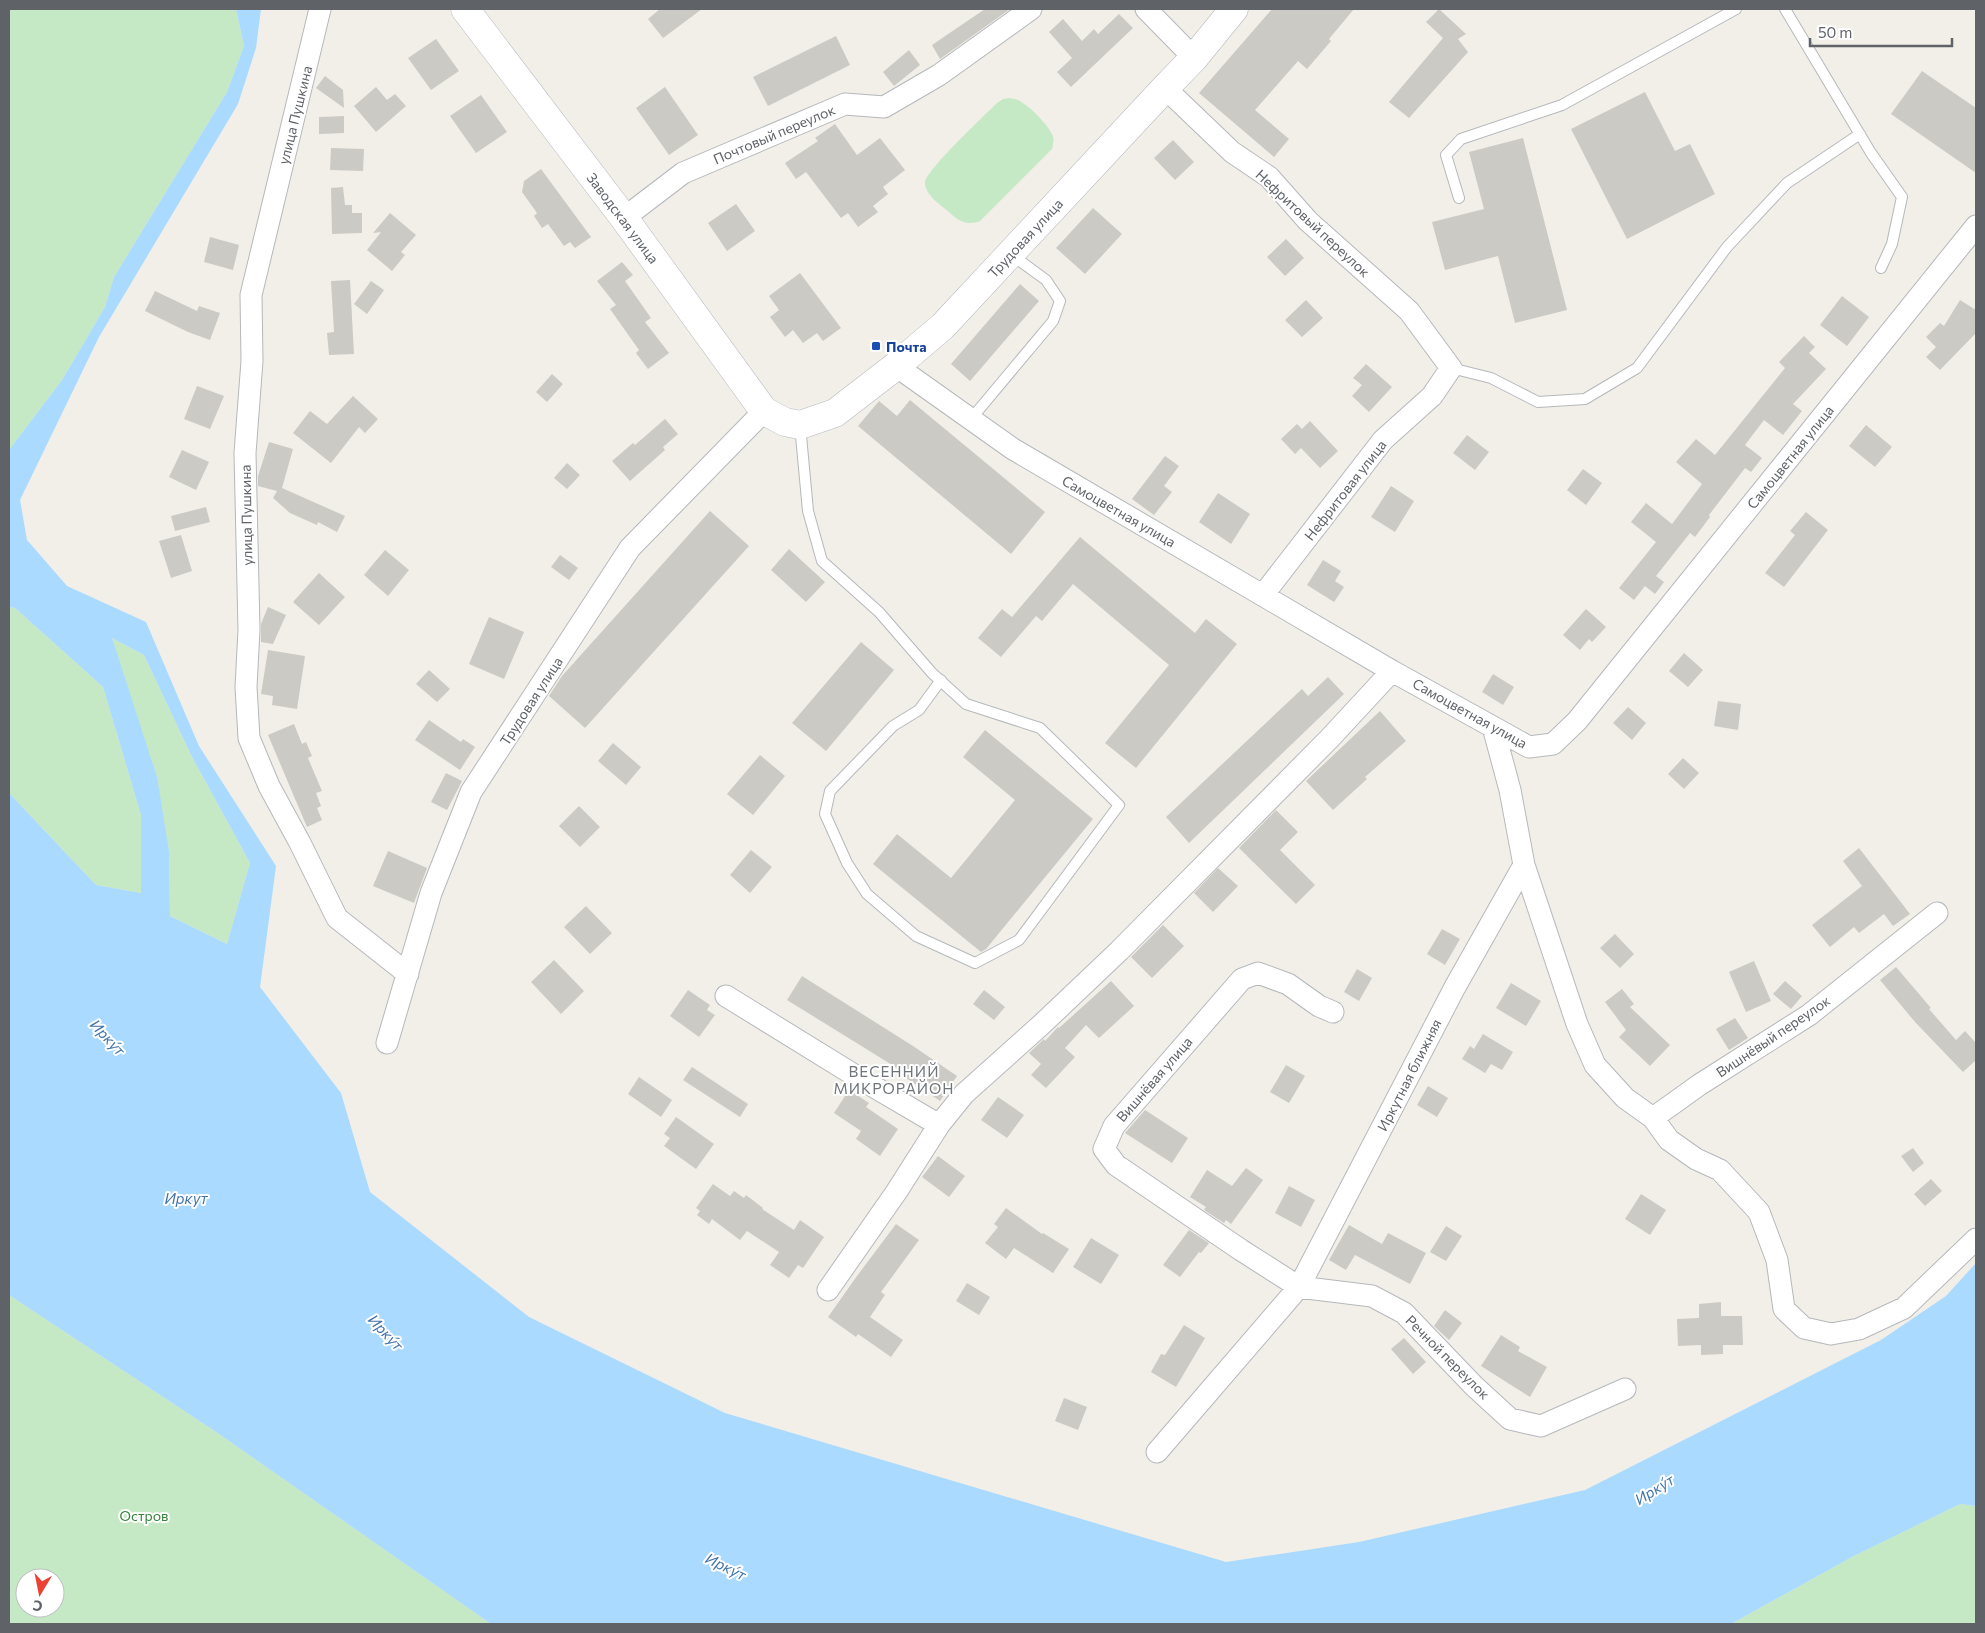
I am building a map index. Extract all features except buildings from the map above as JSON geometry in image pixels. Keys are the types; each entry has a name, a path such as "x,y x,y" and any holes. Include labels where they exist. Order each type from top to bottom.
{"street":[{"name":"улица Пушкина","path":"320,9 251,295 252,361 245,453 249,630 246,687 249,738 269,786 337,918 408,974"},
{"name":"Заводская улица","path":"465,9 624,218 783,419"},
{"name":"Почтовый переулок","path":"624,218 683,173 692,169 845,104 884,107 939,75 1031,9"},
{"path":"1146,9 1194,58"},
{"name":"Трудовая улица","path":"387,1043 431,892 471,792 630,548 783,419 835,413 896,366 943,326 1194,58 1234,9"},
{"name":"Нефритовый переулок","path":"1165,88 1232,152 1269,177 1308,221 1409,310 1451,368"},
{"name":"Самоцветная улица","path":"896,366 1013,449 1392,671 1529,747 1553,744 1577,721 1976,226"},
{"name":"Нефритовая улица","path":"1263,595 1382,440 1432,396 1451,368"},
{"path":"828,1290 897,1191 939,1125 964,1094 1041,1025 1133,936 1330,738 1392,671"},
{"path":"1493,726 1510,790 1524,865 1577,1024 1595,1066 1625,1098 1653,1118 1669,1140 1696,1160 1720,1170 1759,1212 1777,1260 1784,1309 1804,1328 1831,1334 1859,1329 1904,1308 1976,1238"},
{"name":"Иркутная ближняя","path":"1299,1287 1455,987 1524,865"},
{"name":"Вишнёвый переулок","path":"1653,1118 1699,1085 1809,1015 1937,913"},
{"name":"Вишнёвая улица","path":"1299,1287 1116,1166 1104,1149 1114,1126 1242,979 1258,973 1288,984 1319,1006 1333,1012"},
{"path":"726,996 939,1125"},
{"path":"1157,1452 1299,1287"},
{"name":"Речной переулок","path":"1299,1287 1372,1296 1404,1313 1474,1386 1510,1419 1541,1426 1625,1389"}],"lane":[{"path":"1459,198 1446,155 1461,139 1562,105 1736,9"},
{"path":"1785,9 1860,134 1902,197 1892,244 1881,268"},
{"path":"1451,368 1491,378 1538,402 1585,399 1637,368 1727,247 1787,183 1860,134"},
{"path":"971,419 1053,321 1060,301 1046,280 1010,254"},
{"path":"783,419 822,562 879,612 932,673 941,680 966,704 1040,728 1119,805 1019,940 975,963 916,936 867,894 847,863 825,814 830,791 894,726 919,710 941,680"}],"green space":[{"path":"9,9 236,9 244,46 227,92 114,277 105,307 62,380 9,450"},
{"path":"1012,98 1019,101 1037,115 1048,127 1053,137 1052,149 980,221 963,222 934,199 928,192 925,183 935,167 969,130 1003,99"},
{"path":"9,607 15,608 103,687 141,815 141,893 96,885 9,793"},
{"path":"112,638 144,655 192,757 250,863 227,944 170,916 169,851"},
{"name":"Остров","path":"9,1295 219,1434 491,1624 9,1624"},
{"path":"1960,1504 1976,1506 1976,1624 1731,1624 1852,1557"}],"water":[{"name":"Иркут","path":"236,9 261,9 256,48 238,104 99,337 20,500 27,540 67,586 146,622 199,746 276,866 260,987 341,1093 370,1192 529,1317 725,1413 1226,1562 1359,1542 1585,1490 1881,1340 1946,1296 1976,1263 1976,1506 1960,1504 1852,1557 1731,1624 491,1624 219,1434 9,1295 9,793 96,885 141,893 141,815 103,687 15,608 9,607 9,450 62,380 105,307 114,277 227,92 244,46","holes":["112,638 144,655 192,757 250,863 227,944 170,916 169,851 157,777"]}],"place":[{"name":"Почта","path":"876,346"}],"district":[{"name":"ВЕСЕННИЙ МИКРОРАЙОН","path":"894,1080"}],"water label":[{"name":"Ирку́т","path":"108,1037"},
{"name":"Ирку́т","path":"386,1332"},
{"name":"Ирку́т","path":"1654,1489"},
{"name":"Ирку́т","path":"726,1566"}]}
